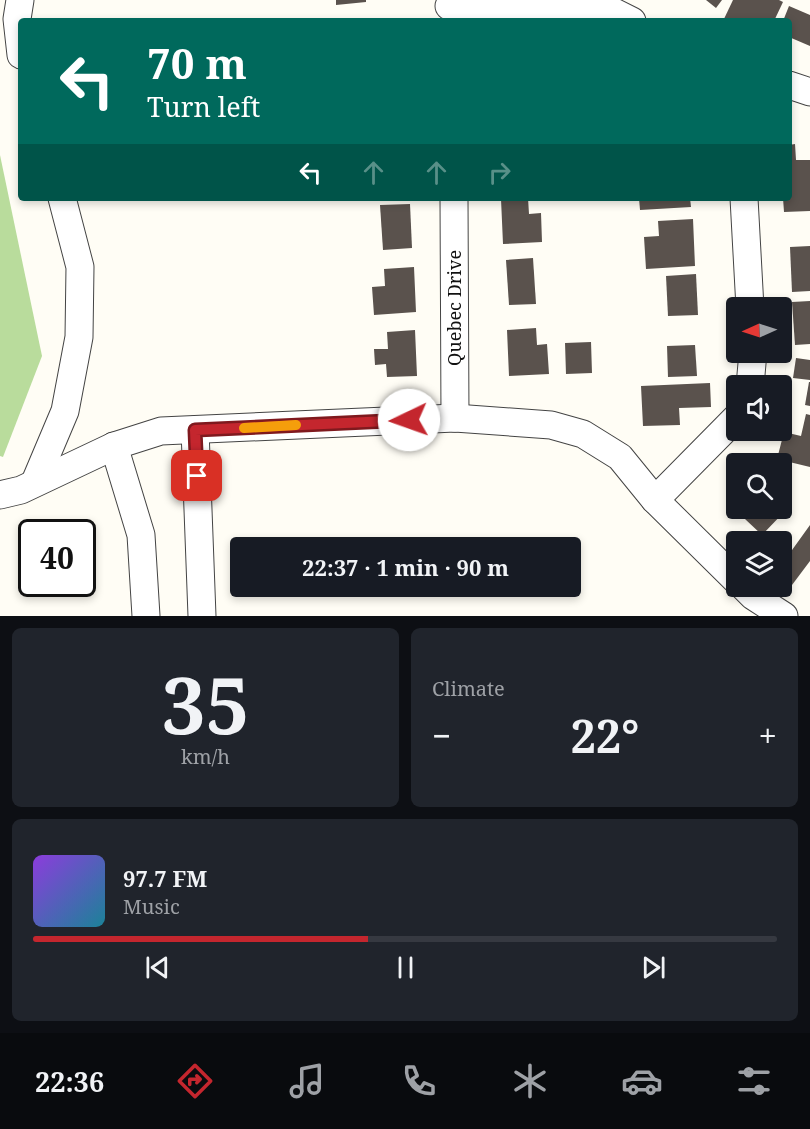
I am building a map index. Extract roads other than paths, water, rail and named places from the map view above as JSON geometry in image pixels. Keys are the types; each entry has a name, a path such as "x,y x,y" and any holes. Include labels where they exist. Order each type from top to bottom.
{"street":[{"path":"18,28 20,0"},
{"path":"449,9 510,5 612,12 625,18"},
{"path":"792,86 810,92"},
{"path":"35,482 65,411 79,337 80,267 63,201"},
{"name":"Quebec Drive","path":"454,201 455,418"},
{"path":"744,201 749,297"},
{"path":"0,495 21,490 114,446 161,431 455,418 551,425 584,434 620,457 655,500 726,570"},
{"path":"655,500 726,428"},
{"path":"195,430 202,616"},
{"path":"114,446 141,535 146,616"},
{"path":"755,597 784,616"}]}
